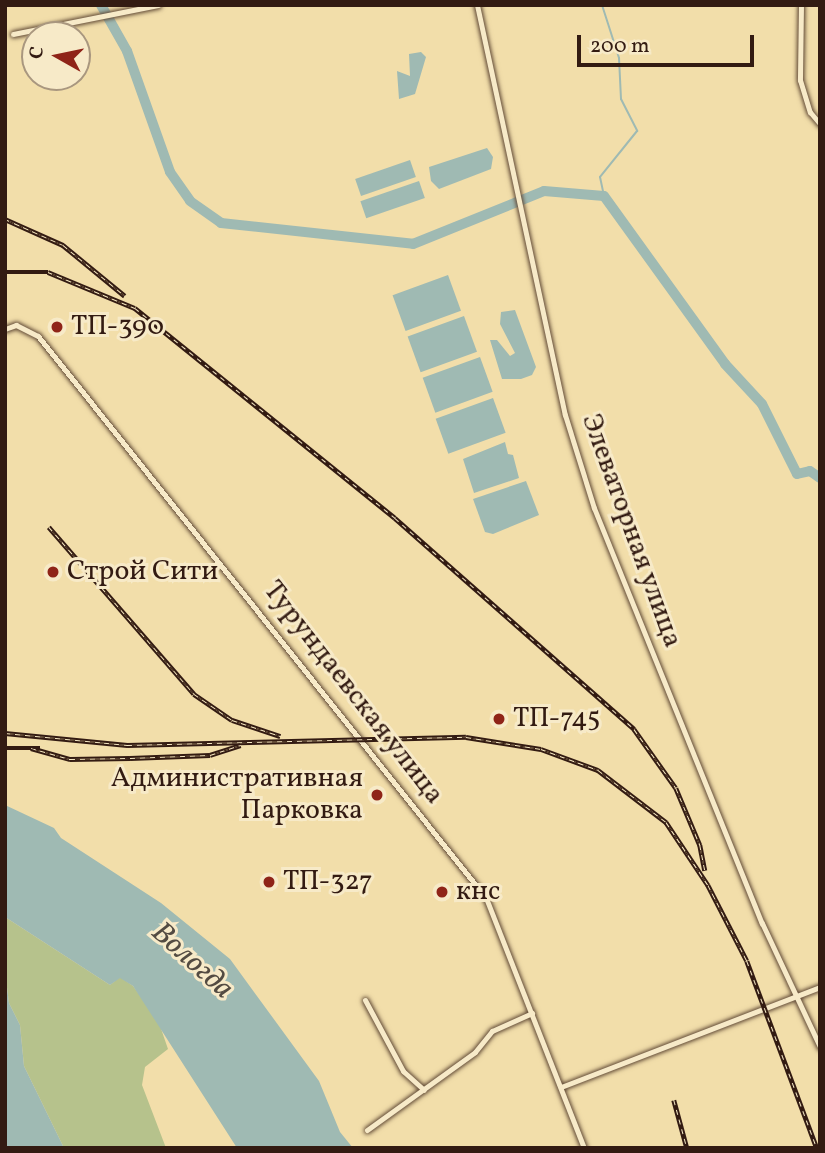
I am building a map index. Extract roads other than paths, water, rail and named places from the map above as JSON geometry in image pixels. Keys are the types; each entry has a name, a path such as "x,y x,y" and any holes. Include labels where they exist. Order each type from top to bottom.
{"street":[{"path":"13,34 158,5"},
{"name":"Элеваторная улица","path":"477,5 565,415 594,508 762,923 820,1046"},
{"path":"801,5 800,80 810,112 820,124"},
{"name":"Турундаевская улица","path":"5,328 16,325 38,335 486,898 584,1148"},
{"path":"561,1087 820,987"},
{"path":"365,1000 403,1071 424,1090"},
{"path":"367,1130 475,1052 492,1031 532,1013"}],"water":[{"path":"421,52 426,57 415,94 399,99 397,71 410,76 409,54"},
{"path":"487,148 493,157 491,169 439,189 431,181 429,167"},
{"path":"410,160 416,177 361,196 355,179"},
{"path":"419,181 425,198 366,218 360,201"},
{"path":"448,275 461,311 406,331 393,295"},
{"path":"515,310 536,367 532,375 521,379 502,379 490,340 497,340 510,356 515,353 500,324 501,312"},
{"path":"464,316 477,352 421,372 408,337"},
{"path":"480,357 493,392 435,413 423,378"},
{"path":"493,398 506,433 448,454 436,419"},
{"path":"505,442 508,454 513,455 519,478 474,493 463,459"},
{"path":"526,481 539,515 493,534 485,532 473,499"},
{"name":"Вологда","path":"5,805 54,828 61,838 161,903 230,959 319,1081 340,1132 353,1148 237,1148 133,986 120,978 110,985 5,917"},
{"path":"5,972 9,1003 20,1025 24,1066 64,1148 5,1148"}],"waterway":[{"path":"101,5 127,51 170,172 190,201 221,223 413,244 544,191 604,196 725,364 762,404 797,474 810,471 820,478"},
{"path":"602,5 619,58 621,99 637,131 600,177 604,196"}],"railway":[{"path":"5,219 63,245 125,296"},
{"path":"5,272 48,272 135,308 395,518 634,729 676,788 700,845 705,871"},
{"path":"49,527 194,694 232,720 280,736"},
{"path":"5,733 127,745 466,737 541,749 598,770 666,822 708,885 747,961 817,1148"},
{"path":"31,748 70,759 210,755 240,745"},
{"path":"5,748 40,748"},
{"path":"674,1100 687,1148"}],"place":[{"name":"ТП-390","path":"57,327"},
{"name":"Строй Сити","path":"53,572"},
{"name":"ТП-745","path":"499,719"},
{"name":"Административная Парковка","path":"377,795"},
{"name":"ТП-327","path":"269,882"},
{"name":"кнс","path":"442,892"}]}
